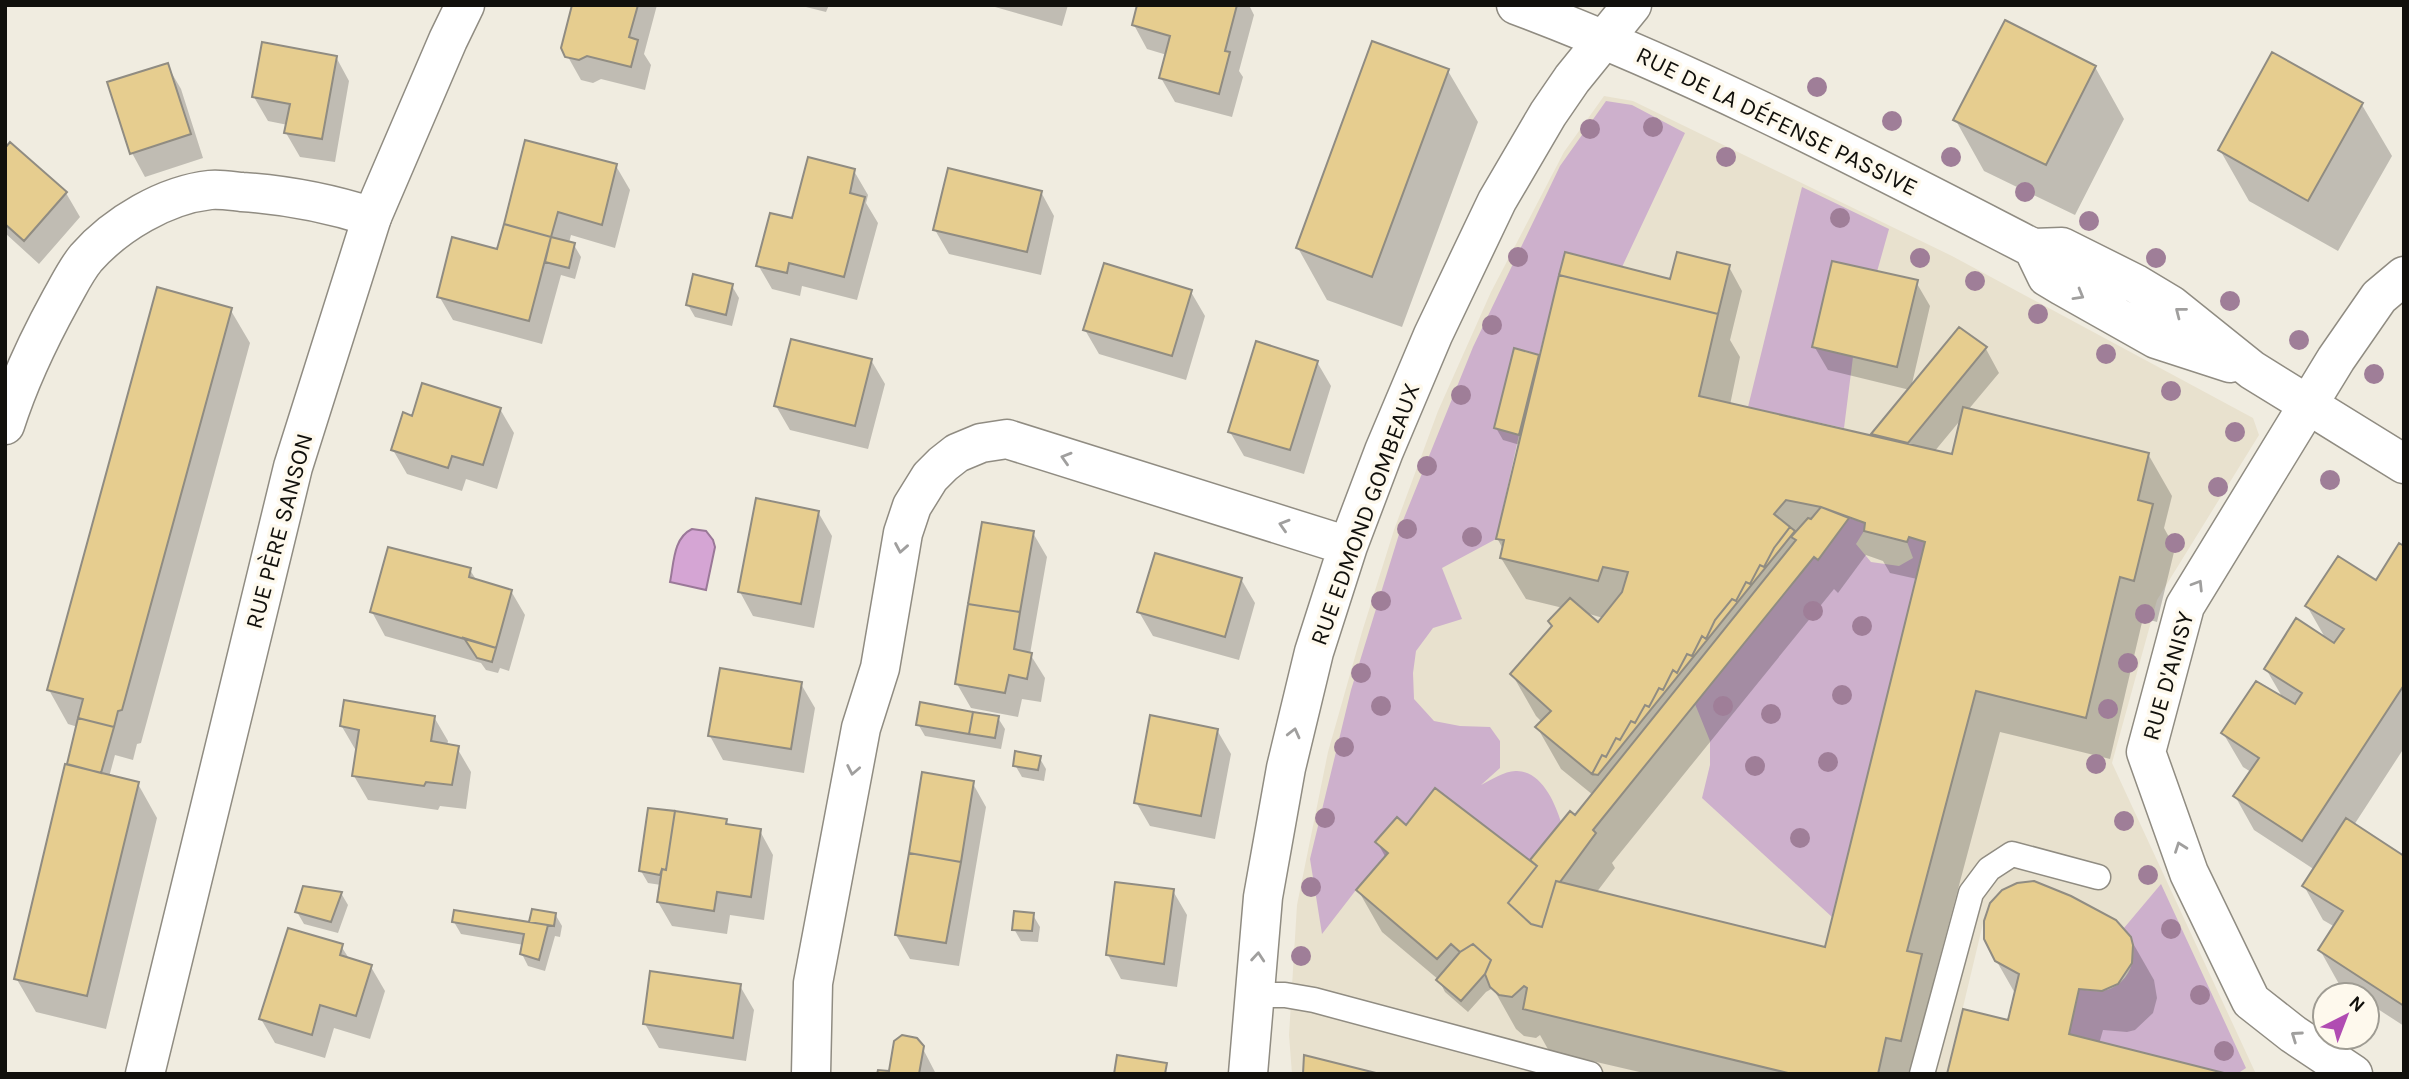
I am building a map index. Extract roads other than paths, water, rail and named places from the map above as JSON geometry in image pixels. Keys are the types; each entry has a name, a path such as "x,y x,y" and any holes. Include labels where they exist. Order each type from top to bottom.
{"street":[{"name":"RUE PÈRE SANSON","path":"145,1074 293,467 372,217 465,5"},
{"name":"RUE DE LA DÉFENSE PASSIVE","path":"1516,5 1669,67 2033,248 2062,247 2116,273 2171,305 2252,370 2404,464"},
{"name":"RUE EDMOND GOMBEAUX","path":"1248,1074 1263,897 1286,768 1314,652 1348,546 1384,451 1433,335 1497,201 1548,114 1572,79 1632,5"},
{"path":"5,425 15,393 48,322 85,259 127,223 148,211 179,198 211,190 331,204 372,217"},
{"name":"RUE D'ANISY","path":"2353,1074 2292,1034 2251,1001 2189,873 2146,752 2185,606 2308,405 2379,297 2404,276"},
{"path":"811,1074 813,983 861,728 880,668 903,533 912,506 929,477 957,453 981,443 1007,439 1348,546"}],"lane":[{"path":"1922,1074 1971,893 1989,869 2012,854 2098,877"},
{"path":"1254,995 1285,995 1314,1000 1590,1074"}]}
